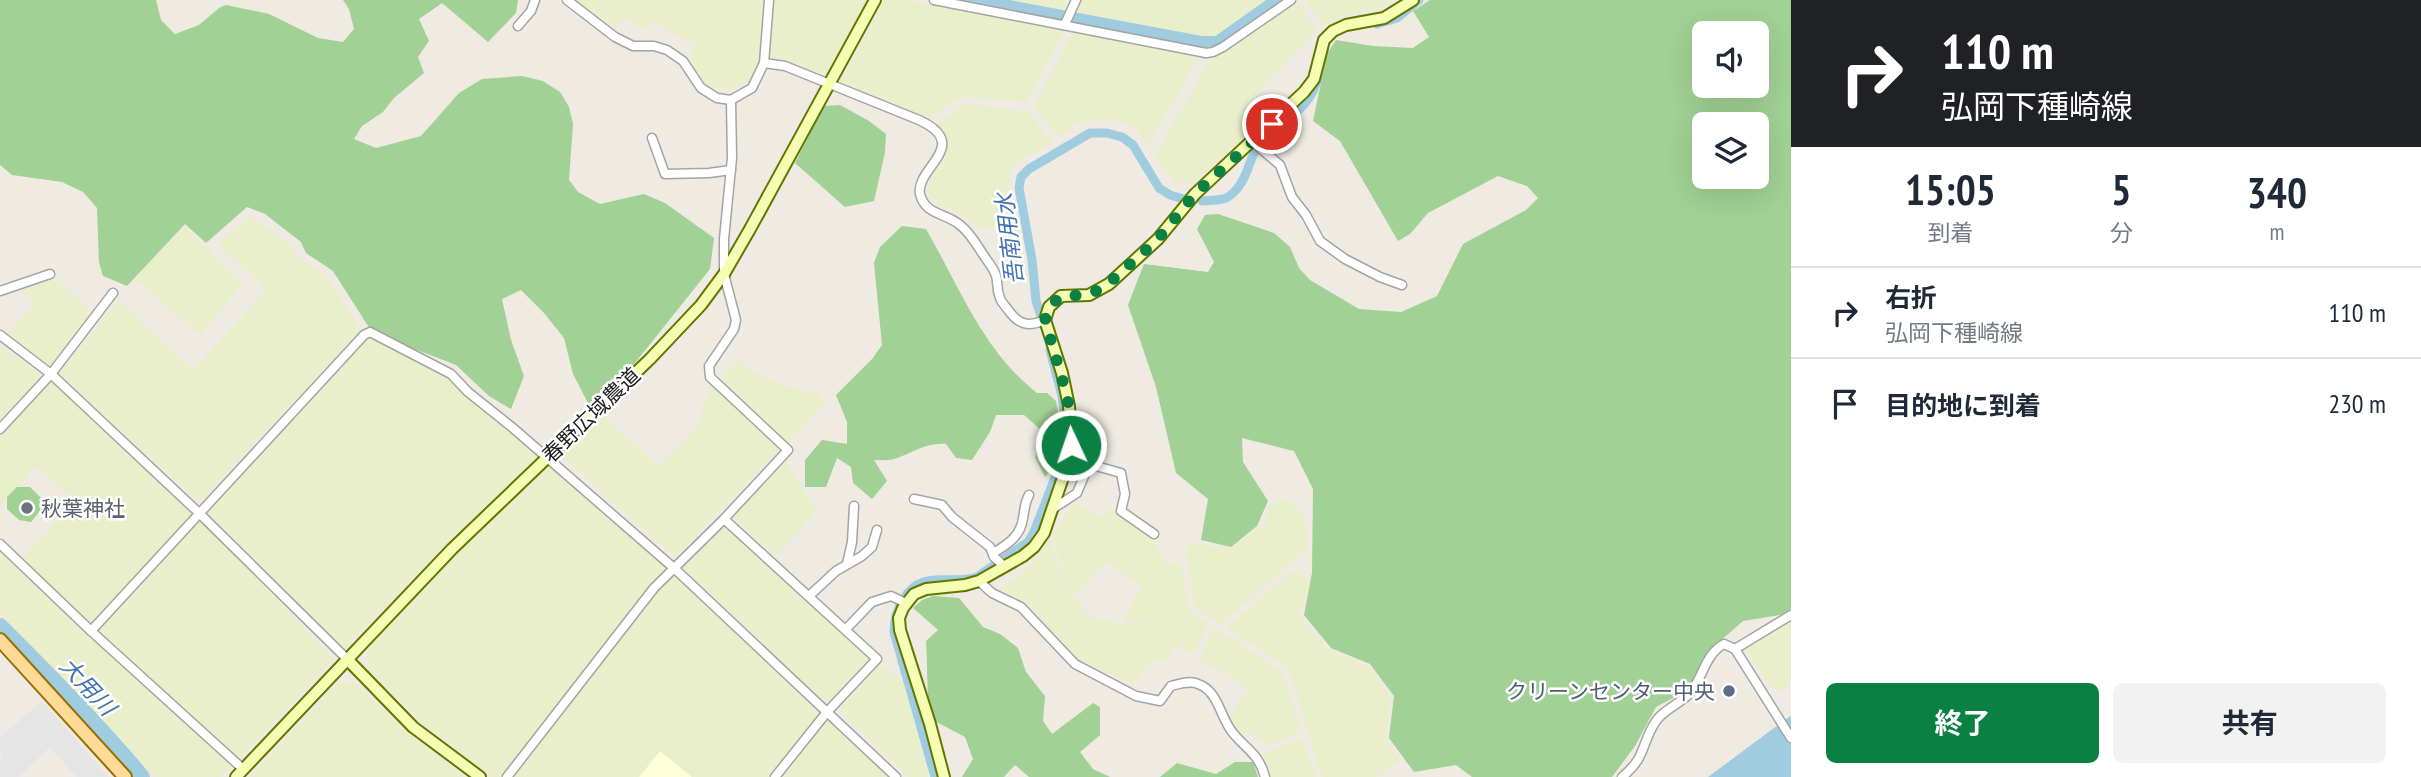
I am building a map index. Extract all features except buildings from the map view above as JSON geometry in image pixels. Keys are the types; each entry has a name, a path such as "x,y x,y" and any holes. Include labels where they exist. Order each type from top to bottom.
{"main road":[{"path":"0,640 125,777"}],"street":[{"path":"518,26 531,11 535,0"},
{"path":"566,0 615,37 633,46 654,46 667,50 683,61 701,88 717,98 731,100 752,88 764,63 769,0"},
{"name":"春野広域農道","path":"240,773 452,549 680,329 701,305 724,274 875,0"},
{"path":"934,0 1213,52 1292,0"},
{"path":"1065,24 1076,0"},
{"path":"1040,322 1049,307 1061,296 1089,295 1108,284 1157,240 1195,194 1256,145 1314,79 1324,40 1333,31 1346,25 1384,18 1413,0"},
{"path":"764,63 785,66 919,120 935,129 939,136 940,153 919,184 925,206 932,212 959,223 966,231 998,277 999,297 1014,318 1020,323 1040,322"},
{"path":"507,777 654,588 724,519 788,450 710,377 709,366 736,320 724,274 724,239 731,170 731,100"},
{"path":"652,138 665,174 731,170"},
{"path":"1256,145 1280,165 1292,197 1307,215 1320,241 1380,277 1402,285"},
{"path":"0,290 50,274"},
{"path":"0,429 51,374 113,293"},
{"path":"998,560 1034,547 1044,533 1070,457 1069,406 1062,373 1040,322"},
{"path":"91,631 364,335 370,332 450,374 468,393 550,454 896,777"},
{"path":"0,335 51,374 199,513 414,727 480,777"},
{"path":"1054,508 1077,494 1089,464 1121,473 1125,494 1121,511 1154,534"},
{"path":"944,777 899,624 903,601 926,589 979,581 1019,530 1024,517 1023,507 1029,495"},
{"path":"914,499 942,505 952,517 990,547 998,560"},
{"path":"847,564 852,542 854,506"},
{"path":"724,519 877,659 827,712 775,777"},
{"path":"809,596 836,571 872,547 877,530"},
{"path":"0,544 240,773"},
{"path":"979,581 992,593 1021,607 1075,664 1136,695 1160,701 1171,686 1186,682 1199,684 1214,698 1231,731 1257,755 1265,777"},
{"path":"846,629 872,602 891,596 903,601"},
{"path":"1735,649 1791,615"},
{"path":"1622,777 1633,768 1643,752 1656,721 1688,695 1717,648 1724,644 1735,649 1791,738"}],"shaded area":[{"path":"575,0 765,0 760,60 749,81 733,91 716,88 703,81 690,58 694,45 651,21 645,31 623,18 616,28"},
{"path":"775,0 868,0 827,76 786,61 770,60"},
{"path":"884,0 904,0 1066,28 1027,102 962,97 929,118 840,82"},
{"path":"988,0 1068,0 1062,14"},
{"path":"1079,0 1268,0 1206,41 1072,15"},
{"path":"1305,0 1393,0 1382,9 1348,14 1323,26"},
{"path":"1298,2 1317,29 1250,101 1265,119 1195,182 1175,183 1154,157 1210,59"},
{"path":"1074,29 1200,56 1147,146 1136,128 1123,122 1101,119 1078,123 1060,137 1034,107"},
{"path":"965,104 1027,111 1053,143 1014,165 1008,177 1013,226 980,228 964,216 939,205 926,190 945,157 945,136 937,123"},
{"path":"249,215 289,243 298,257 325,275 361,330 199,502 59,374 118,300 193,369 267,290 217,244"},
{"path":"185,226 242,284 200,335 135,279"},
{"path":"55,279 93,312 49,366 8,333 35,303 19,291"},
{"path":"369,335 449,376 538,457 344,648 207,512"},
{"path":"0,346 42,376 0,420"},
{"path":"738,359 749,370 796,390 816,392 826,402 788,443 719,380"},
{"path":"51,381 194,513 91,627 20,559 75,501 37,467 0,506 0,436"},
{"path":"712,385 779,449 675,557 560,455 601,414 660,467 696,428"},
{"path":"785,460 817,511 776,556 732,517"},
{"path":"548,465 666,569 502,777 491,777 417,719 368,670 366,649 463,547"},
{"path":"1290,499 1304,517 1308,548 1221,625 1195,608 1186,553 1190,542 1229,549 1263,526 1271,503"},
{"path":"1076,502 1099,517 1113,508 1152,538 1166,563 1181,564 1190,613 1208,623 1195,653 1173,645 1166,662 1153,660 1133,684 1078,659 1031,607 1000,589 1029,567 1049,539 1066,589 1091,617 1122,624 1159,618 1122,621 1142,587 1106,562 1075,596 1068,588 1051,535"},
{"path":"198,517 334,659 238,760 95,631"},
{"path":"724,526 871,658 827,704 684,568"},
{"path":"0,547 233,764 221,777 154,777 0,612"},
{"path":"1294,569 1309,582 1299,615 1327,648 1369,667 1391,698 1385,739 1400,761 1377,777 1322,777 1288,668 1226,628"},
{"path":"675,575 822,712 769,777 692,777 660,751 639,777 513,777 658,590"},
{"path":"1791,621 1791,684 1778,692 1769,685 1745,649"},
{"path":"1213,627 1282,671 1302,731 1268,746 1249,731 1242,736 1228,716 1248,691 1226,673 1199,661"},
{"path":"880,664 905,684 928,777 909,777 839,710"},
{"path":"354,683 409,732 466,777 250,777 335,684"},
{"path":"42,701 108,777 77,777 50,747 19,777 0,777 0,760 3,755 0,750 0,737"},
{"path":"828,718 888,777 779,777"},
{"path":"1302,737 1316,777 1270,777 1267,764 1261,756"},
{"path":"660,751 692,777 639,777"}],"green space":[{"path":"0,0 156,0 161,20 175,34 199,25 226,5 269,14 318,38 343,42 354,29 349,9 343,0 518,0 516,13 488,42 442,3 419,19 429,41 418,57 424,73 394,98 383,112 362,126 354,139 376,148 421,136 459,93 482,79 522,76 543,81 560,92 569,107 573,124 569,180 578,192 600,204 644,194 665,203 714,238 710,269 635,363 589,405 573,374 564,338 544,313 521,290 502,299 511,340 524,376 511,409 489,396 456,365 370,329 333,271 306,253 301,242 265,214 247,207 206,243 185,224 127,286 103,276 99,262 97,208 83,192 62,182 12,175 0,165"},
{"path":"1430,0 1791,0 1791,609 1780,615 1743,621 1711,649 1692,688 1656,707 1635,746 1612,777 1472,777 1456,765 1414,772 1389,738 1394,696 1370,664 1331,648 1304,615 1312,573 1313,489 1294,451 1242,438 1243,462 1268,501 1257,526 1231,547 1201,540 1208,499 1176,473 1156,387 1128,305 1144,264 1208,272 1214,262 1197,229 1205,215 1218,214 1274,233 1290,247 1299,268 1310,280 1359,309 1401,312 1437,296 1463,244 1526,210 1538,198 1527,186 1498,176 1428,213 1410,234 1398,241 1340,141 1313,121 1327,54 1336,40 1373,46 1413,48 1429,37 1413,11"},
{"path":"840,105 886,134 885,152 874,201 845,207 795,163 824,106"},
{"path":"902,226 926,229 974,317 1002,358 1037,393 1047,393 1056,401 1059,420 1058,451 1051,470 1045,477 1035,457 1042,431 1024,415 996,415 990,432 972,460 956,458 946,444 939,444 926,446 895,459 874,460 887,481 872,499 853,483 851,467 837,458 826,487 805,487 805,460 822,440 847,444 847,422 836,395 872,359 882,345 874,263 880,247"},
{"path":"17,487 30,487 43,500 40,511 31,522 19,520 7,509 7,497"},
{"path":"933,596 959,598 983,627 1000,634 1018,648 1026,672 1045,696 1043,721 1052,734 1093,703 1100,707 1100,735 1080,752 1093,769 1110,777 1029,777 1015,765 1004,777 962,777 973,759 965,737 931,719 926,641 938,630 913,608 922,600"},
{"path":"1235,762 1253,762 1258,777 1160,777 1177,763 1216,774"}],"water":[{"path":"1791,716 1791,777 1708,777 1786,719"}],"waterway":[{"path":"966,0 1202,44 1218,44 1280,0"},
{"name":"吾南用水","path":"1377,24 1397,18 1419,0"},
{"name":"吾南用水","path":"1202,201 1223,199 1234,193 1262,140 1307,101 1319,74"},
{"name":"吾南用水","path":"1044,326 1036,301 1032,260 1019,188 1021,177 1029,169 1090,133 1107,133 1122,137 1133,145 1159,188 1184,199"},
{"name":"吾南用水","path":"935,777 894,632 894,623 903,600 918,584 977,577 1028,542 1034,532 1065,452 1066,427 1062,396 1050,350"},
{"name":"大用川","path":"0,626 91,719 142,777"}],"place":[{"name":"秋葉神社","path":"27,508"},
{"name":"クリーンセンター中央","path":"1729,691"}],"route":[{"path":"1071,445 1069,406 1062,373 1045,320 1049,307 1061,296 1089,295 1108,284 1157,240 1195,194 1272,124"}]}
